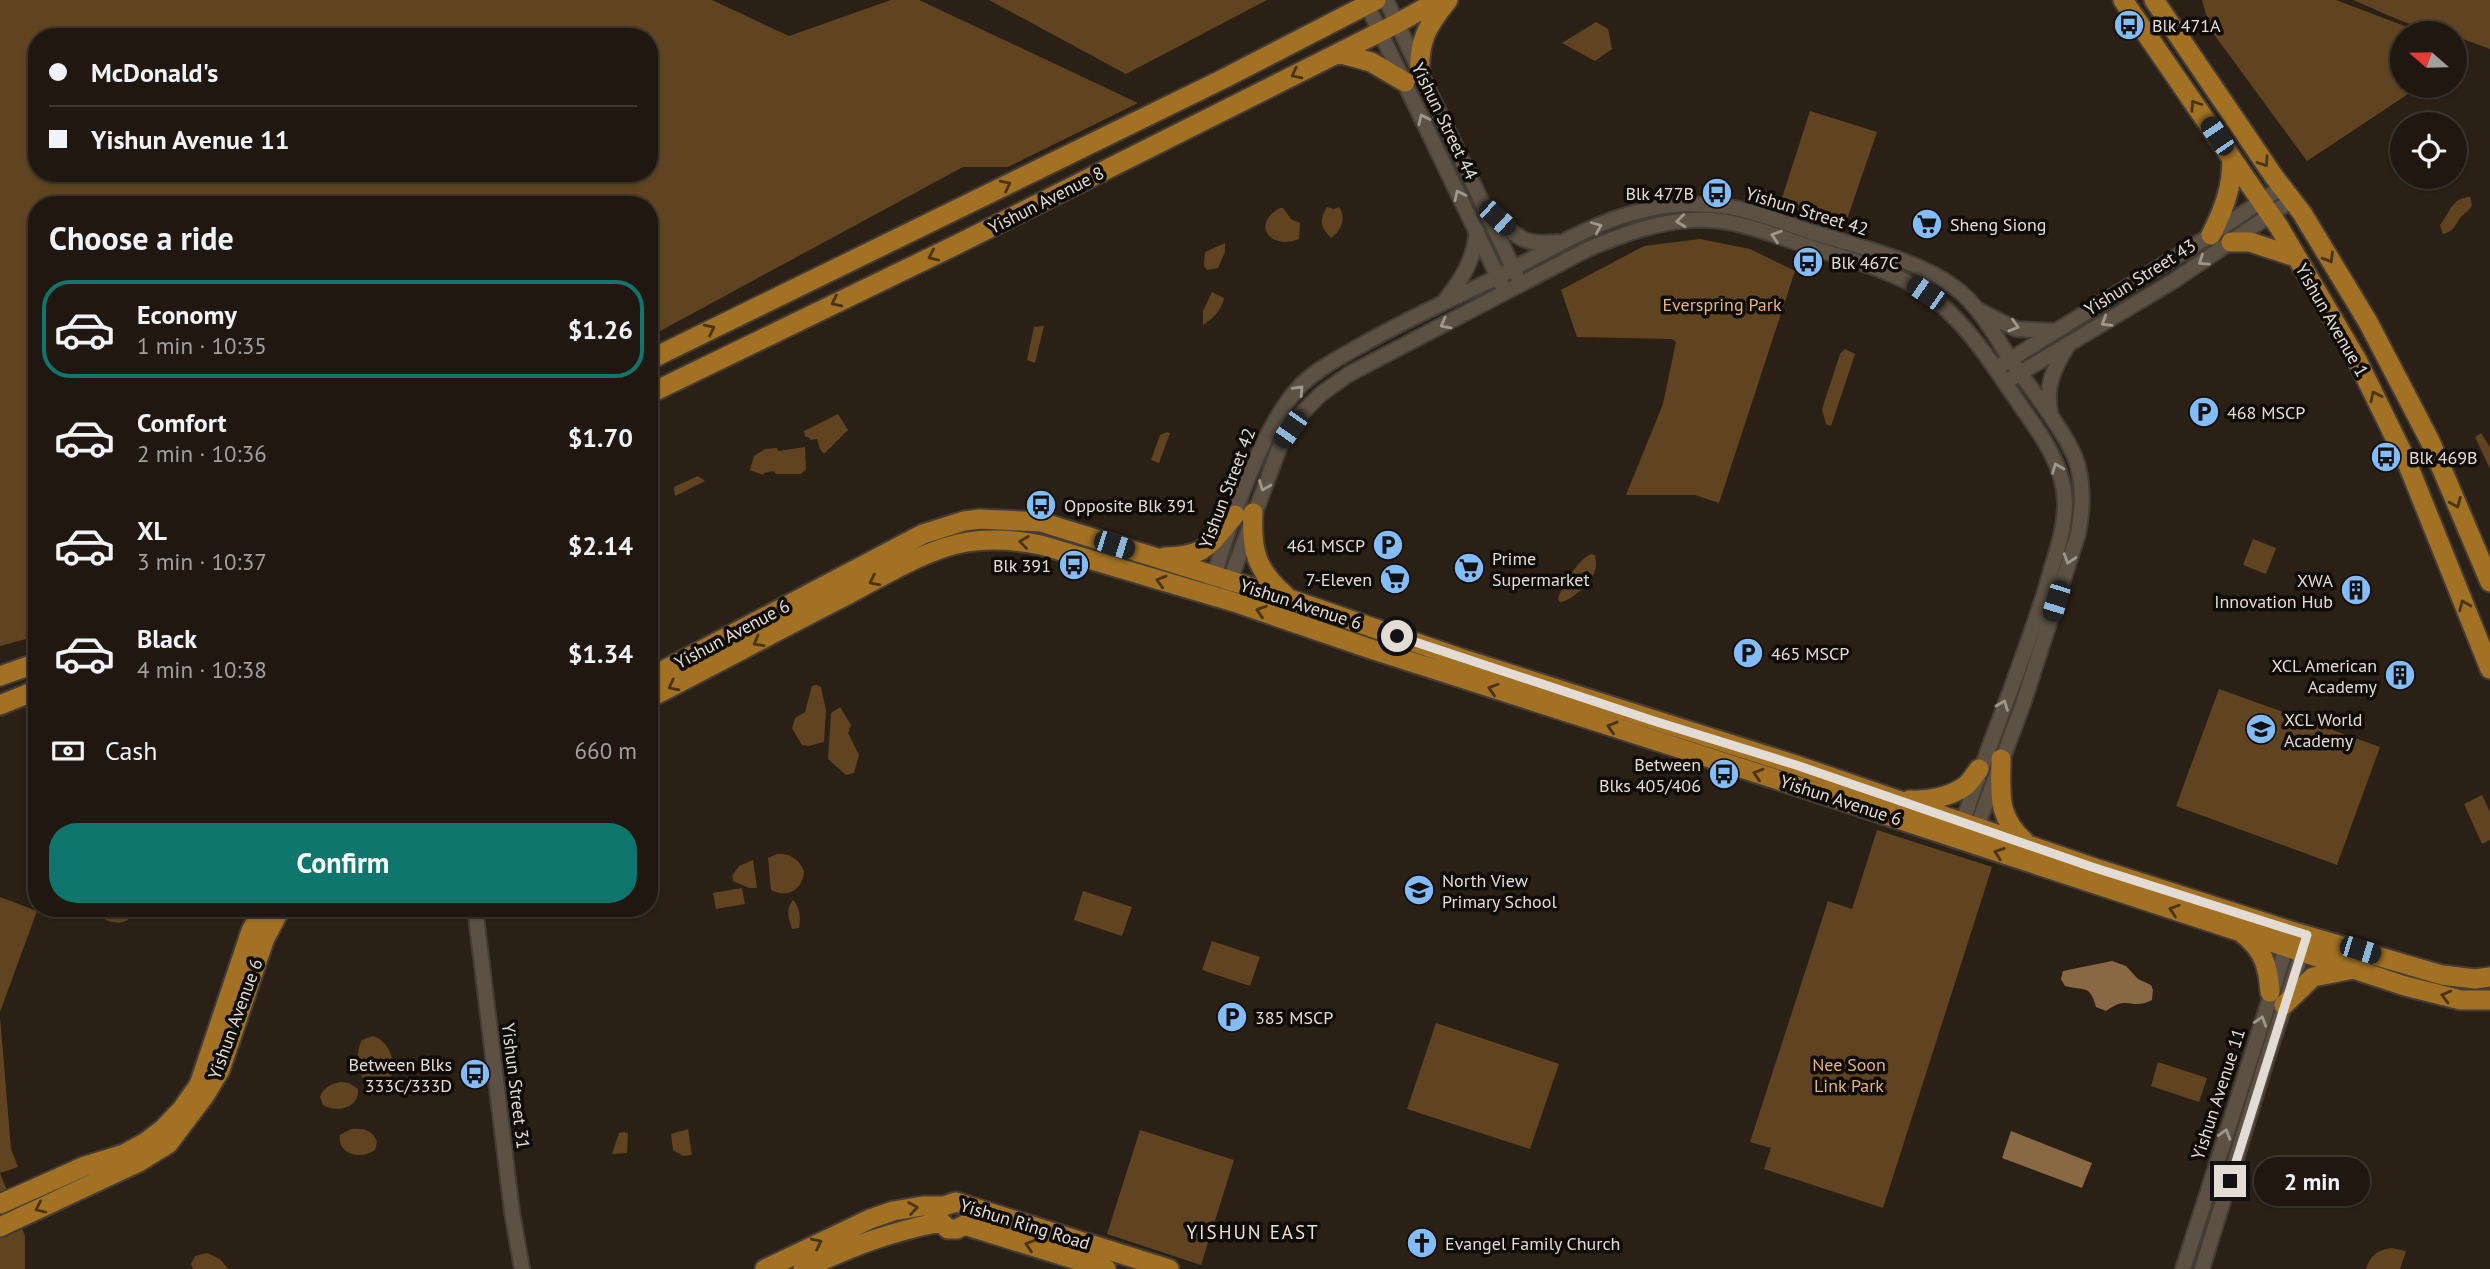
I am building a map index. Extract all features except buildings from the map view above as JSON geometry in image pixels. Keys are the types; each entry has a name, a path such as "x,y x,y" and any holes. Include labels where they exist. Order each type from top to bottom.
{"main road":[{"name":"Yishun Avenue 8","path":"658,390 958,244 1439,0"},
{"path":"1338,53 1413,78 1424,34 1448,0"},
{"name":"Yishun Avenue 1","path":"2123,0 2266,209 2357,360 2406,460 2490,669"},
{"name":"Yishun Avenue 1","path":"2154,0 2302,213 2375,334 2430,441 2490,582"},
{"path":"2166,0 2178,34"},
{"name":"Yishun Avenue 8","path":"658,356 1376,2"},
{"path":"2211,235 2228,196 2232,181 2232,159"},
{"path":"2231,242 2250,242 2296,257"},
{"path":"1153,558 1188,556 1203,551 1244,514 1255,554 1269,581 1290,599"},
{"name":"Yishun Avenue 6","path":"658,691 694,665 923,534 964,522 1015,519 1041,522 1153,558 1218,588 1581,718 1831,797 2029,845 2297,941 2355,969 2405,986 2461,1000 2490,1000"},
{"name":"Yishun Avenue 6","path":"658,675 694,665 935,551 965,543 1007,540 1041,545 1218,588 1290,599 1463,659 1895,799 1967,832 2239,931 2297,941 2442,975 2475,979 2490,977"},
{"path":"0,676 28,666"},
{"path":"0,705 28,694"},
{"path":"2001,759 2003,814 2014,832 2029,845"},
{"path":"1796,765 1807,776 1827,783 1831,797"},
{"path":"1895,799 1924,801 1942,796 1965,786 1979,769"},
{"name":"Yishun Avenue 6","path":"0,1204 85,1166 124,1154 163,1129 182,1109 199,1084 251,932 259,917"},
{"name":"Yishun Avenue 6","path":"0,1227 139,1161 168,1144 205,1095 220,1070 265,938 276,917"},
{"path":"2239,931 2256,944 2264,956 2277,999 2313,977 2355,969"},
{"name":"Yishun Ring Road","path":"765,1269 881,1215 923,1206 942,1214 948,1229 952,1230 964,1216 977,1208 1169,1269"},
{"name":"Yishun Ring Road","path":"803,1269 856,1245 942,1214"},
{"name":"Yishun Ring Road","path":"964,1216 1106,1269"}],"street":[{"name":"Yishun Street 44","path":"1376,2 1413,78 1485,207 1521,285"},
{"name":"Yishun Street 44","path":"1413,78 1505,293"},
{"name":"Yishun Street 43","path":"2005,382 2175,280 2231,242 2266,209 2287,194"},
{"name":"Yishun Street 42","path":"1218,588 1270,428 1302,384 1325,366 1380,334 1562,242 1626,215 1647,209 1688,204 1732,208 1932,272 1957,288 1977,309 2052,417 2078,463 2082,506 2078,534 2023,704 1967,832"},
{"path":"1485,207 1522,240 1532,243 1562,242"},
{"name":"Yishun Street 43","path":"1996,368 2211,235 2266,209"},
{"name":"Yishun Street 42","path":"1244,514 1281,443 1300,415 1321,394 1349,374 1588,249 1623,234 1664,223 1721,221 1749,227 1890,273 1937,301 1961,324 1996,368 2043,438 2060,471 2066,502 2063,534 2040,606 1979,769 1967,832"},
{"path":"1443,303 1462,279 1469,265 1477,232"},
{"path":"1977,309 2016,329 2055,331"},
{"path":"2052,417 2047,396 2050,377 2068,344"},
{"name":"Yishun Street 31","path":"476,917 512,1212 522,1269"},
{"name":"Yishun Avenue 11","path":"2183,1269 2253,1050 2277,999 2297,941"},
{"name":"Yishun Avenue 11","path":"2203,1269 2268,1055 2277,999"},
{"path":"2253,1050 2268,1055"}],"green space":[{"path":"0,0 712,0 789,36 891,0 919,0 1138,103 1008,167 963,167 658,332 658,196 28,196 28,638 0,646"},
{"path":"989,0 1267,0 1126,74"},
{"path":"2202,0 2336,0 2391,21 2390,98 2402,98 2307,161 2210,29"},
{"path":"2353,0 2490,0 2490,49 2468,41 2468,21 2403,21"},
{"path":"1596,22 1608,29 1612,49 1595,61 1562,43"},
{"path":"1810,111 1877,132 1845,225 1780,204"},
{"path":"2470,197 2472,205 2452,230 2443,234 2440,225 2452,207 2459,200"},
{"path":"1327,207 1339,207 1343,216 1338,232 1331,238 1322,223"},
{"path":"1283,208 1291,219 1300,223 1299,239 1280,241 1268,234 1266,221"},
{"name":"Everspring Park","path":"1700,239 1750,249 1795,271 1719,503 1695,495 1626,495 1663,404 1676,342 1672,339 1577,337 1561,290 1644,246"},
{"path":"1225,243 1225,252 1218,268 1207,270 1204,266 1205,252"},
{"path":"1212,292 1224,298 1223,302 1216,314 1203,325 1203,311"},
{"path":"1044,326 1035,363 1027,360 1034,327"},
{"path":"1845,349 1855,354 1831,426 1826,424 1822,409 1840,354"},
{"path":"838,414 848,430 824,454 817,439 805,437 804,431"},
{"path":"1170,433 1159,463 1151,460 1160,435"},
{"path":"2481,433 2490,447 2490,469 2475,437"},
{"path":"805,447 806,469 801,474 776,474 773,471 763,475 750,470 754,456 765,449 777,448 778,451"},
{"path":"698,476 705,481 675,496 674,487"},
{"path":"2253,539 2276,548 2266,574 2243,565"},
{"path":"1591,554 1595,555 1596,562 1592,577 1575,595 1560,602 1558,599 1567,580 1581,561"},
{"path":"812,686 821,687 826,711 824,742 802,745 792,728 795,718 805,712"},
{"path":"2219,689 2380,747 2337,865 2176,806"},
{"path":"840,707 851,725 848,733 859,755 854,773 846,775 828,759 831,713"},
{"path":"2482,795 2490,812 2490,840 2482,844 2464,804"},
{"name":"Nee Soon Link Park","path":"1877,830 1992,867 1883,1208 1764,1169 1771,1148 1750,1142 1828,901 1852,909"},
{"path":"777,854 794,858 804,871 801,883 789,893 771,890 768,858"},
{"path":"753,860 757,888 749,888 733,881 732,876 739,866"},
{"path":"742,888 745,904 716,909 713,893"},
{"path":"1083,891 1132,907 1122,936 1074,920"},
{"path":"0,897 28,908 28,917 35,917 0,1012"},
{"path":"793,900 799,909 800,920 799,928 792,929 788,911"},
{"path":"105,917 131,917 121,922 104,919"},
{"path":"1212,941 1260,957 1250,986 1202,970"},
{"path":"0,1017 11,1149 18,1167 0,1173"},
{"path":"1436,1023 1559,1064 1530,1149 1407,1109"},
{"path":"373,1036 388,1048 393,1068 390,1081 381,1087 373,1088 362,1077 358,1058 362,1040"},
{"path":"2158,1062 2207,1078 2199,1102 2151,1086"},
{"path":"341,1082 349,1083 358,1089 355,1101 340,1109 323,1105 320,1097 323,1091"},
{"path":"351,1129 370,1132 377,1142 375,1150 363,1155 346,1151 340,1142 340,1135"},
{"path":"688,1129 692,1155 683,1156 673,1150 671,1134"},
{"path":"1140,1130 1234,1160 1201,1265 1107,1234"},
{"path":"619,1133 628,1133 627,1153 612,1154"},
{"path":"0,1173 25,1236 25,1269 0,1269"},
{"path":"2392,1248 2406,1251 2400,1269 2366,1269 2375,1254"},
{"path":"207,1253 220,1259 228,1269 193,1269 191,1264 195,1256"}],"shaded area":[{"path":"2112,961 2126,966 2138,979 2151,985 2152,1000 2139,1004 2120,1004 2106,1011 2096,1007 2089,992 2065,986 2061,979 2063,971"},
{"path":"2011,1131 2092,1163 2082,1188 2002,1158"}],"place":[{"name":"Blk 471A","path":"2129,25"},
{"name":"Blk 477B","path":"1717,193"},
{"name":"Sheng Siong","path":"1927,224"},
{"name":"Blk 467C","path":"1808,262"},
{"name":"468 MSCP","path":"2204,412"},
{"name":"Blk 469B","path":"2386,457"},
{"name":"Opposite Blk 391","path":"1041,505"},
{"name":"461 MSCP","path":"1388,545"},
{"name":"Blk 391","path":"1074,565"},
{"name":"Prime Supermarket","path":"1469,568"},
{"name":"7-Eleven","path":"1395,579"},
{"name":"XWA Innovation Hub","path":"2356,590"},
{"name":"465 MSCP","path":"1748,653"},
{"name":"XCL American Academy","path":"2400,675"},
{"name":"XCL World Academy","path":"2261,729"},
{"name":"Between Blks 405/406","path":"1724,774"},
{"name":"North View Primary School","path":"1419,890"},
{"name":"385 MSCP","path":"1232,1017"},
{"name":"Between Blks 333C/333D","path":"475,1074"},
{"name":"Evangel Family Church","path":"1422,1243"}],"district":[{"name":"YISHUN EAST","path":"1253,1232"}],"route":[{"path":"1397,636 1699,736 1796,765 2092,867 2307,935 2230,1181"}]}
